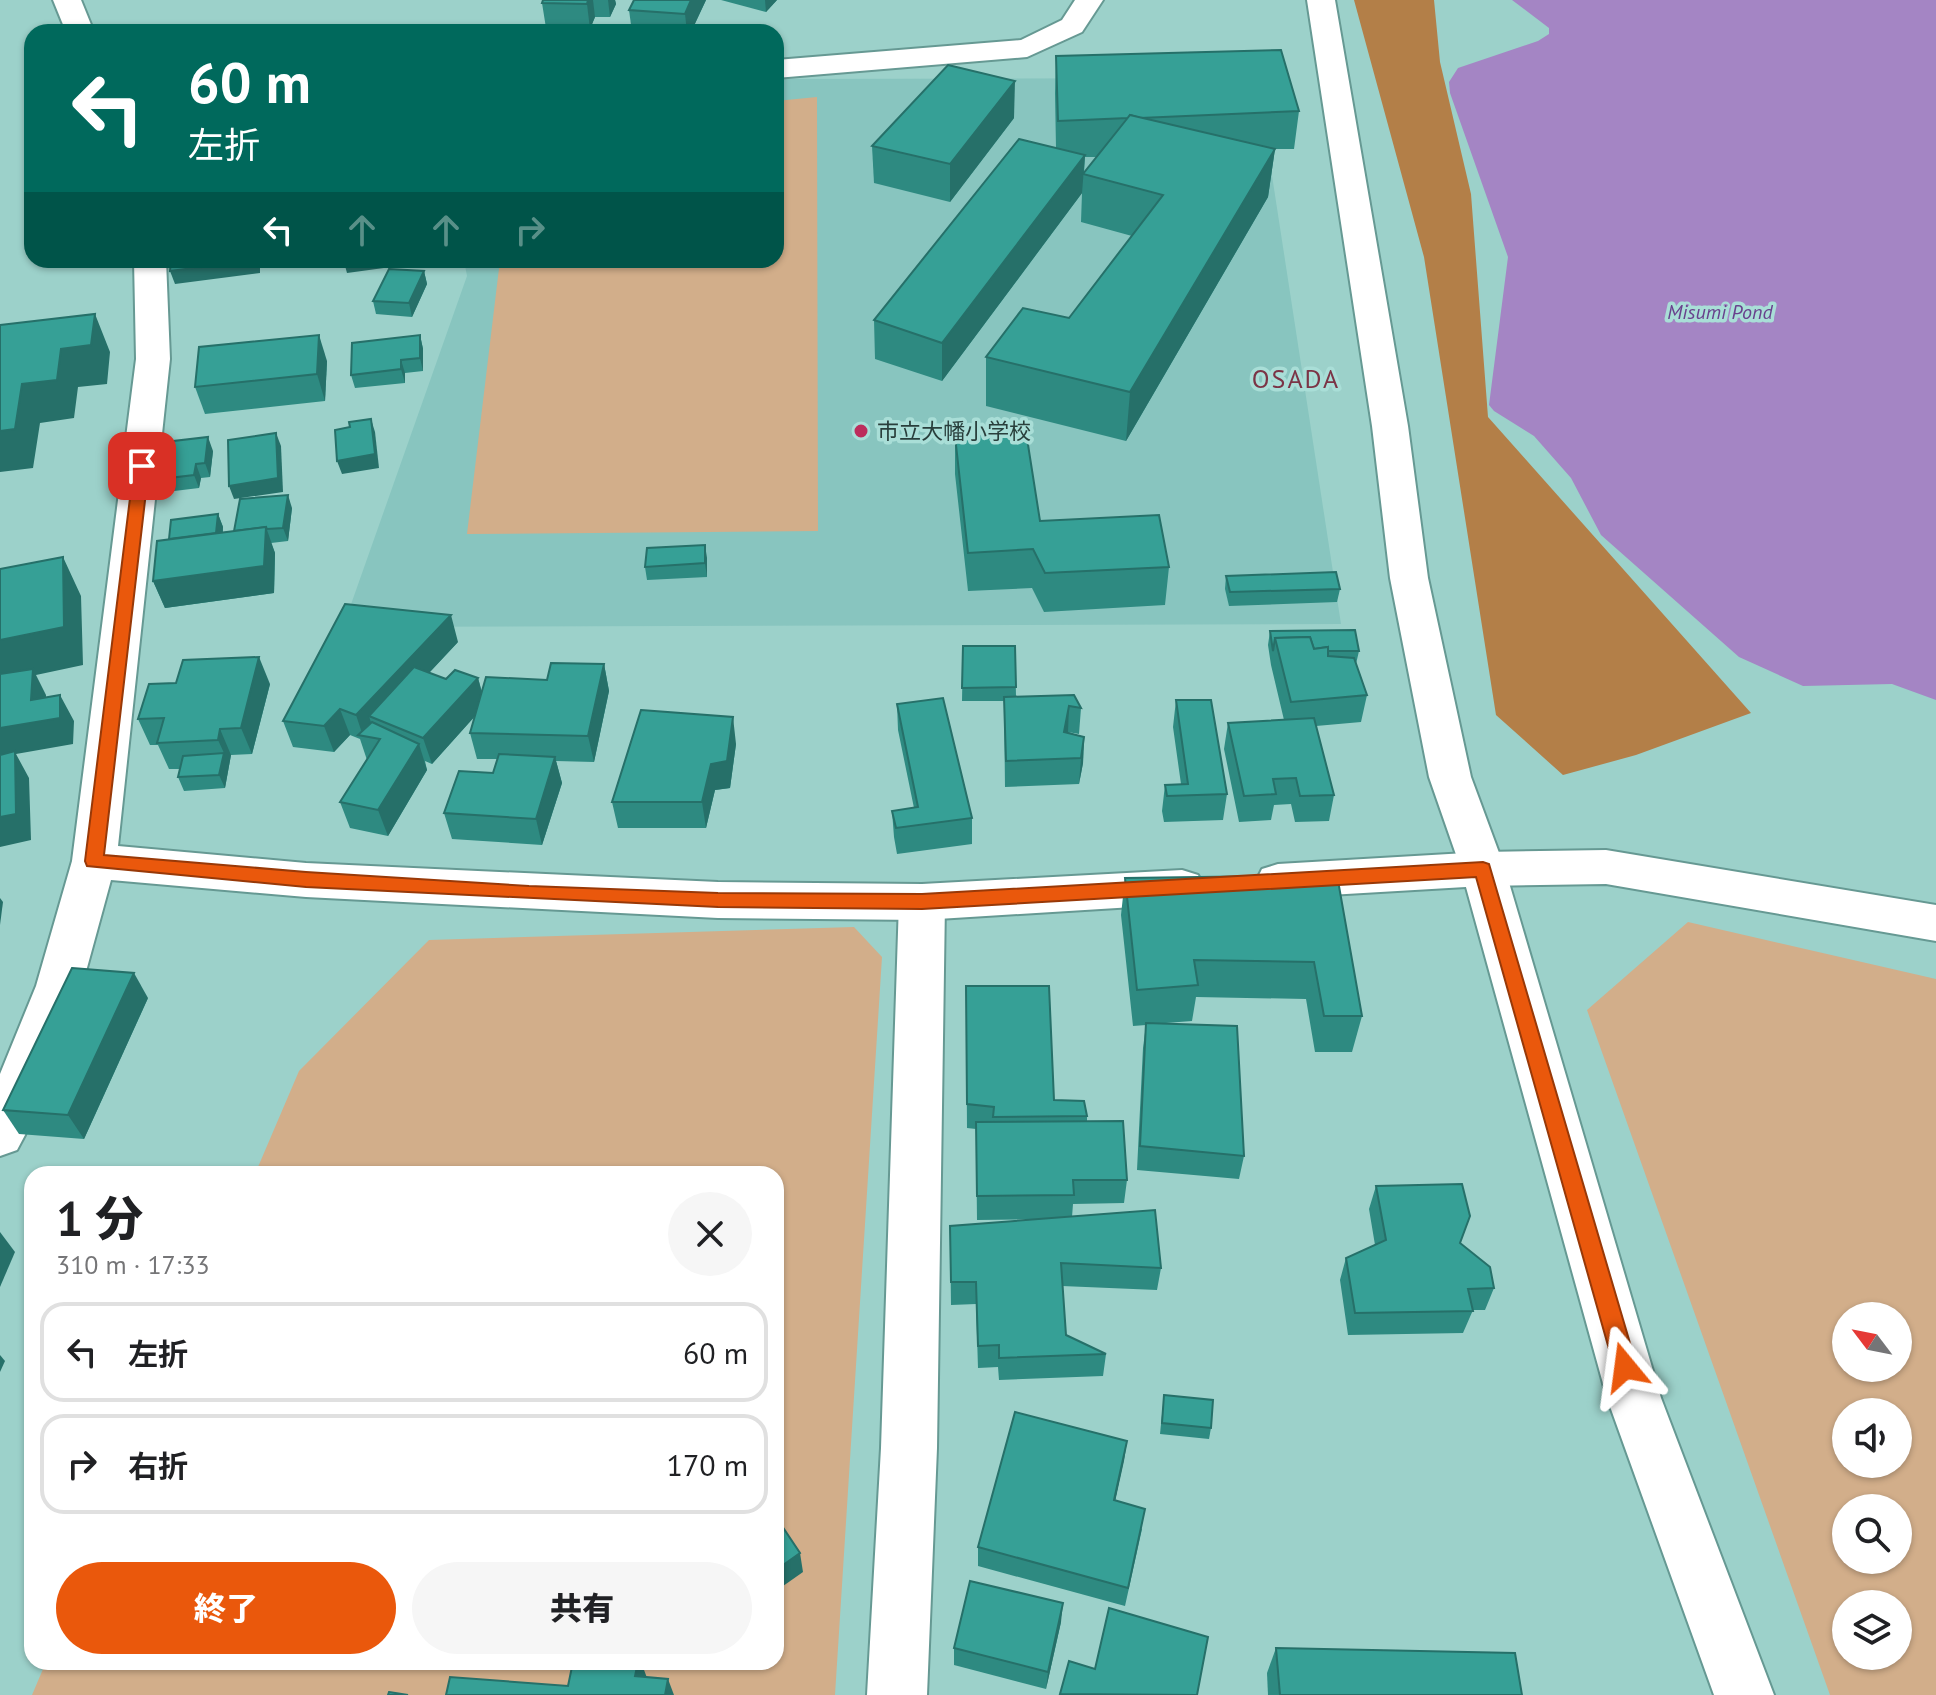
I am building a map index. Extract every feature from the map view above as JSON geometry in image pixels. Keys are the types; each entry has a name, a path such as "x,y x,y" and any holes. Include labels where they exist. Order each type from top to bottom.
{"street":[{"path":"67,0 77,24"},
{"path":"784,68 1027,48 1072,26 1089,0"},
{"path":"1321,0 1390,426 1409,578 1450,777 1483,869 1634,1398 1744,1695"},
{"path":"0,1135 59,986 94,861 153,359 150,268"},
{"path":"94,861 306,880 529,893 718,900 922,902 1483,869 1606,867 1936,923"},
{"path":"897,1695 909,1448 922,902"}],"shaded area":[{"path":"1354,0 1434,0 1440,62 1471,194 1488,417 1751,713 1636,755 1563,775 1496,715 1424,257"},
{"name":"市立大幡小学校","path":"1257,78 1341,624 343,627 467,276 466,268 784,268 784,79"},
{"path":"817,97 818,531 467,534 499,268 784,268 784,100"},
{"path":"1688,922 1936,979 1936,1695 1830,1695 1587,1010"},
{"path":"854,927 882,957 835,1695 32,1695 43,1670 784,1670 784,1166 258,1166 299,1071 429,940"}],"water":[{"name":"Misumi Pond","path":"1512,0 1936,0 1936,700 1892,684 1803,686 1739,657 1601,535 1571,478 1534,436 1489,405 1508,257 1450,93 1449,82 1458,68 1538,41 1549,34 1549,28"}],"building":[{"path":"543,0 588,0 587,4 542,3"},
{"path":"634,0 691,0 685,14 629,10"},
{"path":"1281,50 1299,111 1140,118 1130,115 1128,118 1058,121 1056,56"},
{"path":"948,65 1015,81 950,164 872,146"},
{"path":"1130,115 1275,149 1130,392 986,357 1023,308 1069,318 1163,195 1083,174"},
{"path":"1019,139 1085,155 942,343 874,320"},
{"path":"389,269 424,271 409,303 373,301"},
{"path":"95,314 91,345 61,349 57,380 22,384 15,429 0,431 0,325"},
{"path":"319,335 317,374 195,387 199,347"},
{"path":"420,335 420,358 401,360 401,369 351,375 352,343"},
{"path":"371,419 375,454 337,461 335,430 350,427 349,422"},
{"path":"1026,432 1040,521 1159,515 1169,567 1045,573 1033,549 968,553 955,436"},
{"path":"276,433 278,478 229,486 228,440"},
{"path":"208,437 205,463 196,464 194,475 160,479 165,442"},
{"path":"288,495 283,528 234,531 240,499"},
{"path":"218,514 216,533 169,539 171,520"},
{"path":"266,527 264,566 153,581 157,541"},
{"path":"705,545 705,563 645,567 647,548"},
{"path":"63,557 64,627 0,640 0,569"},
{"path":"1336,572 1340,589 1230,592 1226,576"},
{"path":"345,604 451,615 356,715 340,709 324,726 283,721"},
{"path":"1355,630 1359,651 1328,651 1328,647 1314,649 1310,637 1275,638 1273,651 1270,631"},
{"path":"1310,637 1314,649 1328,647 1328,656 1354,658 1367,695 1291,702 1275,638"},
{"path":"963,646 1015,646 1016,687 962,688"},
{"path":"259,657 241,728 220,729 218,740 157,743 164,718 138,719 149,684 176,683 183,660"},
{"path":"551,663 604,664 588,736 470,733 486,677 547,680"},
{"path":"414,667 446,679 455,670 478,678 423,738 369,716"},
{"path":"33,669 31,700 60,695 60,718 0,728 0,674"},
{"path":"1074,695 1081,708 1069,706 1064,732 1084,737 1081,758 1006,761 1004,697"},
{"path":"943,698 972,818 896,828 892,811 918,807 897,704"},
{"path":"1176,700 1211,700 1227,794 1167,796 1165,785 1188,784"},
{"path":"641,710 733,717 727,761 711,764 702,802 612,802"},
{"path":"1314,718 1334,795 1300,796 1296,778 1273,779 1276,794 1244,796 1228,723"},
{"path":"372,722 419,744 378,810 340,802 380,739 358,735"},
{"path":"15,751 16,814 0,817 0,755"},
{"path":"224,753 219,775 178,777 183,756"},
{"path":"499,754 555,757 536,819 444,813 459,771 493,773"},
{"path":"1337,875 1362,1016 1324,1016 1314,962 1194,960 1198,985 1137,990 1125,878"},
{"path":"72,968 134,973 68,1115 3,1110"},
{"path":"966,986 1049,986 1054,1100 1084,1101 1087,1116 993,1117 994,1107 967,1104"},
{"path":"1146,1023 1237,1026 1244,1156 1140,1146"},
{"path":"1123,1121 1127,1180 1073,1180 1074,1195 977,1196 976,1122"},
{"path":"1462,1184 1470,1216 1460,1243 1490,1267 1494,1288 1468,1289 1473,1311 1355,1313 1346,1258 1386,1240 1376,1186"},
{"path":"1155,1210 1161,1268 1061,1263 1066,1335 1106,1354 999,1358 999,1345 978,1346 976,1282 951,1282 950,1226"},
{"path":"1164,1395 1213,1400 1211,1428 1162,1423"},
{"path":"1015,1412 1127,1441 1114,1500 1145,1509 1128,1588 978,1547"},
{"path":"784,1529 800,1553 784,1564"},
{"path":"970,1581 1063,1603 1048,1672 954,1648"},
{"path":"1109,1608 1208,1637 1197,1695 1060,1694 1069,1661 1095,1669"},
{"path":"1276,1648 1515,1653 1522,1695 1280,1695"},
{"path":"571,1670 636,1670 635,1676 668,1679 665,1695 446,1695 450,1677 568,1686"}],"place":[{"name":"市立大幡小学校","path":"861,431"}],"district":[{"name":"OSADA","path":"1296,379"}],"route":[{"path":"142,466 94,861 306,880 529,893 718,900 922,902 1483,869 1625,1367"}]}
